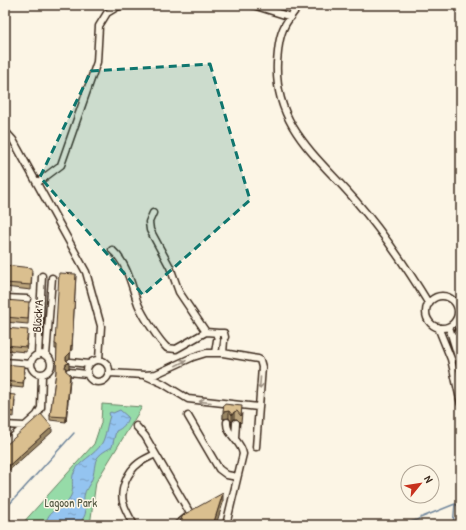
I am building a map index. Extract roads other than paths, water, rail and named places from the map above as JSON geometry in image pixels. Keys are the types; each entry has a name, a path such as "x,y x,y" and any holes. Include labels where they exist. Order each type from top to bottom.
{"street":[{"path":"37,183 61,165 97,62 99,26 107,13 123,5"},
{"path":"253,5 291,17"},
{"path":"299,5 286,23 280,36 277,51 278,83 286,114 304,145 356,201 402,263 428,304 427,316 431,323 438,327 449,326 454,322 460,312 458,302 449,298 441,296 428,304"},
{"path":"5,131 13,140 86,272 101,326 99,360"},
{"path":"153,213 149,222 150,230 170,267 179,292 206,332 217,336 224,333 225,339 223,353"},
{"path":"112,250 120,256 125,265 142,312 167,348 176,349 206,332"},
{"path":"38,355 42,276"},
{"name":"Block A","path":"51,360 52,278"},
{"path":"5,298 27,299"},
{"path":"449,326 461,366"},
{"path":"457,353 457,336 461,326"},
{"path":"438,327 451,359 461,404"},
{"path":"215,352 217,336"},
{"path":"109,373 145,375 161,373 193,357 215,352 256,358 260,360 262,367 256,447"},
{"path":"5,444 37,415 41,408 42,375 50,368 51,360 38,355"},
{"path":"38,355 33,358 31,364 35,372 42,375"},
{"path":"99,360 106,363 109,373 105,379 98,382 92,380 87,374 87,367 89,364 92,361 99,360"},
{"path":"5,362 31,364"},
{"path":"70,362 89,364"},
{"path":"48,370 56,371"},
{"path":"69,372 87,374"},
{"path":"145,375 188,399 258,407"},
{"path":"228,404 228,412"},
{"path":"237,412 238,405"},
{"path":"188,416 219,469 227,475 237,477"},
{"path":"226,525 229,497 237,477 243,454 241,447 227,430 227,422"},
{"path":"235,438 236,423"},
{"path":"5,425 24,426"},
{"path":"136,426 145,436 193,514 177,525"},
{"path":"134,525 124,504 124,488 128,477 135,466 155,454"}],"water":[{"path":"120,410 128,417 125,424 116,431 112,447 97,458 93,477 84,496 86,510 82,520 78,525 48,525 47,519 49,515 66,502 71,496 72,478 75,470 99,448 102,443 110,416 109,413"}],"waterway":[{"path":"5,509 74,433"},
{"path":"395,525 418,520 455,504 461,507"},
{"path":"453,525 455,504"}],"park label":[{"name":"Lagoon Park","path":"71,503"}]}
